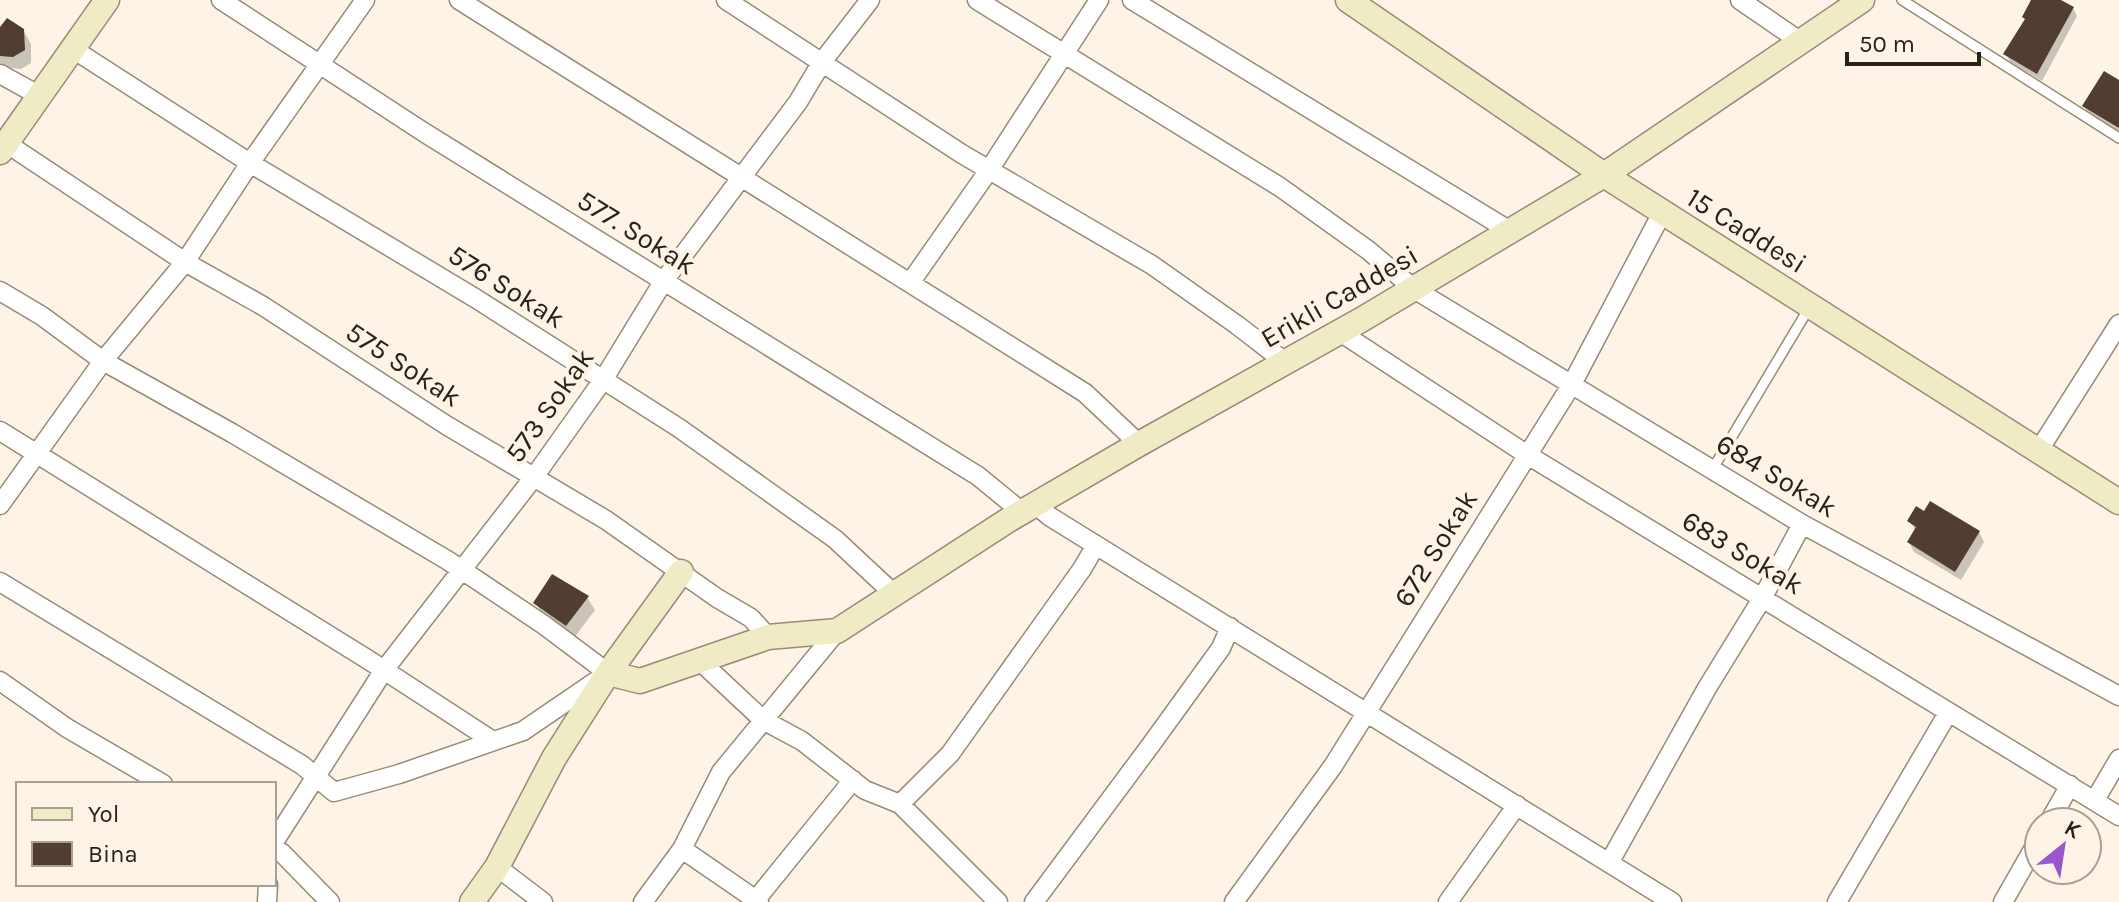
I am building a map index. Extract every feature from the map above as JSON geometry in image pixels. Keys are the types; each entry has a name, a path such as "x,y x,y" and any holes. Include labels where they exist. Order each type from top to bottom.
{"street":[{"path":"3,148 107,0"},
{"name":"577. Sokak","path":"221,0 663,282 1029,508 1049,516 1230,627 1667,901"},
{"path":"0,505 103,361 185,262 250,163 365,0"},
{"path":"459,0 1085,393 1139,444"},
{"path":"726,0 989,170 1152,265 1285,362"},
{"name":"573 Sokak","path":"276,839 384,670 534,477 603,380 663,282 870,0"},
{"name":"684 Sokak","path":"977,0 1280,187 1368,250 1414,289 1802,524 2119,696"},
{"path":"910,283 989,170 1099,0"},
{"path":"1132,0 1510,231"},
{"name":"15 Caddesi","path":"1348,0 1604,175 2119,502"},
{"path":"1740,0 1801,42"},
{"name":"Erikli Caddesi","path":"837,631 1029,508 1340,332 1604,175 1862,0"},
{"name":"576 Sokak","path":"73,49 250,163 475,298 679,428 835,539 894,594"},
{"path":"0,74 40,96"},
{"name":"575 Sokak","path":"3,148 185,262 263,306 446,425 606,520 751,618 768,637"},
{"name":"672 Sokak","path":"1234,902 1333,766 1572,384 1663,211"},
{"path":"0,291 42,316 103,361 232,433 460,569 544,625 608,673 640,681 768,637 837,631"},
{"path":"2039,450 2119,324"},
{"name":"683 Sokak","path":"1340,332 1526,454 2119,816"},
{"path":"0,431 493,741"},
{"path":"1609,863 1802,524"},
{"path":"900,804 950,754 1096,545"},
{"path":"472,902 497,867 554,758 608,673 681,572"},
{"path":"0,582 302,765 334,792 399,774 523,731 608,673"},
{"path":"1034,902 1221,648 1230,627"},
{"path":"643,902 682,849 721,772 837,631"},
{"path":"700,661 763,720 802,741 865,790 900,804 998,902"},
{"path":"0,681 67,728 160,782"},
{"path":"1837,902 1948,713"},
{"path":"2095,800 2119,759"},
{"path":"682,849 756,901 853,780"},
{"path":"2058,806 2070,785"},
{"path":"1448,902 1517,805"},
{"path":"276,850 330,902"},
{"path":"497,867 543,902"},
{"path":"2003,902 2023,867"}],"lane":[{"path":"1902,0 2119,138"},
{"path":"1712,470 1811,305"}],"building":[{"path":"2031,0 2061,0 2074,7 2037,74 2003,54 2025,19 2022,17"},
{"path":"7,18 24,29 25,50 13,57 0,56 0,27"},
{"path":"2104,71 2119,80 2119,128 2082,106"},
{"path":"1930,501 1980,531 1955,572 1907,542 1916,527 1907,521 1916,506 1924,511"},
{"path":"552,574 589,596 566,626 533,603"}]}
